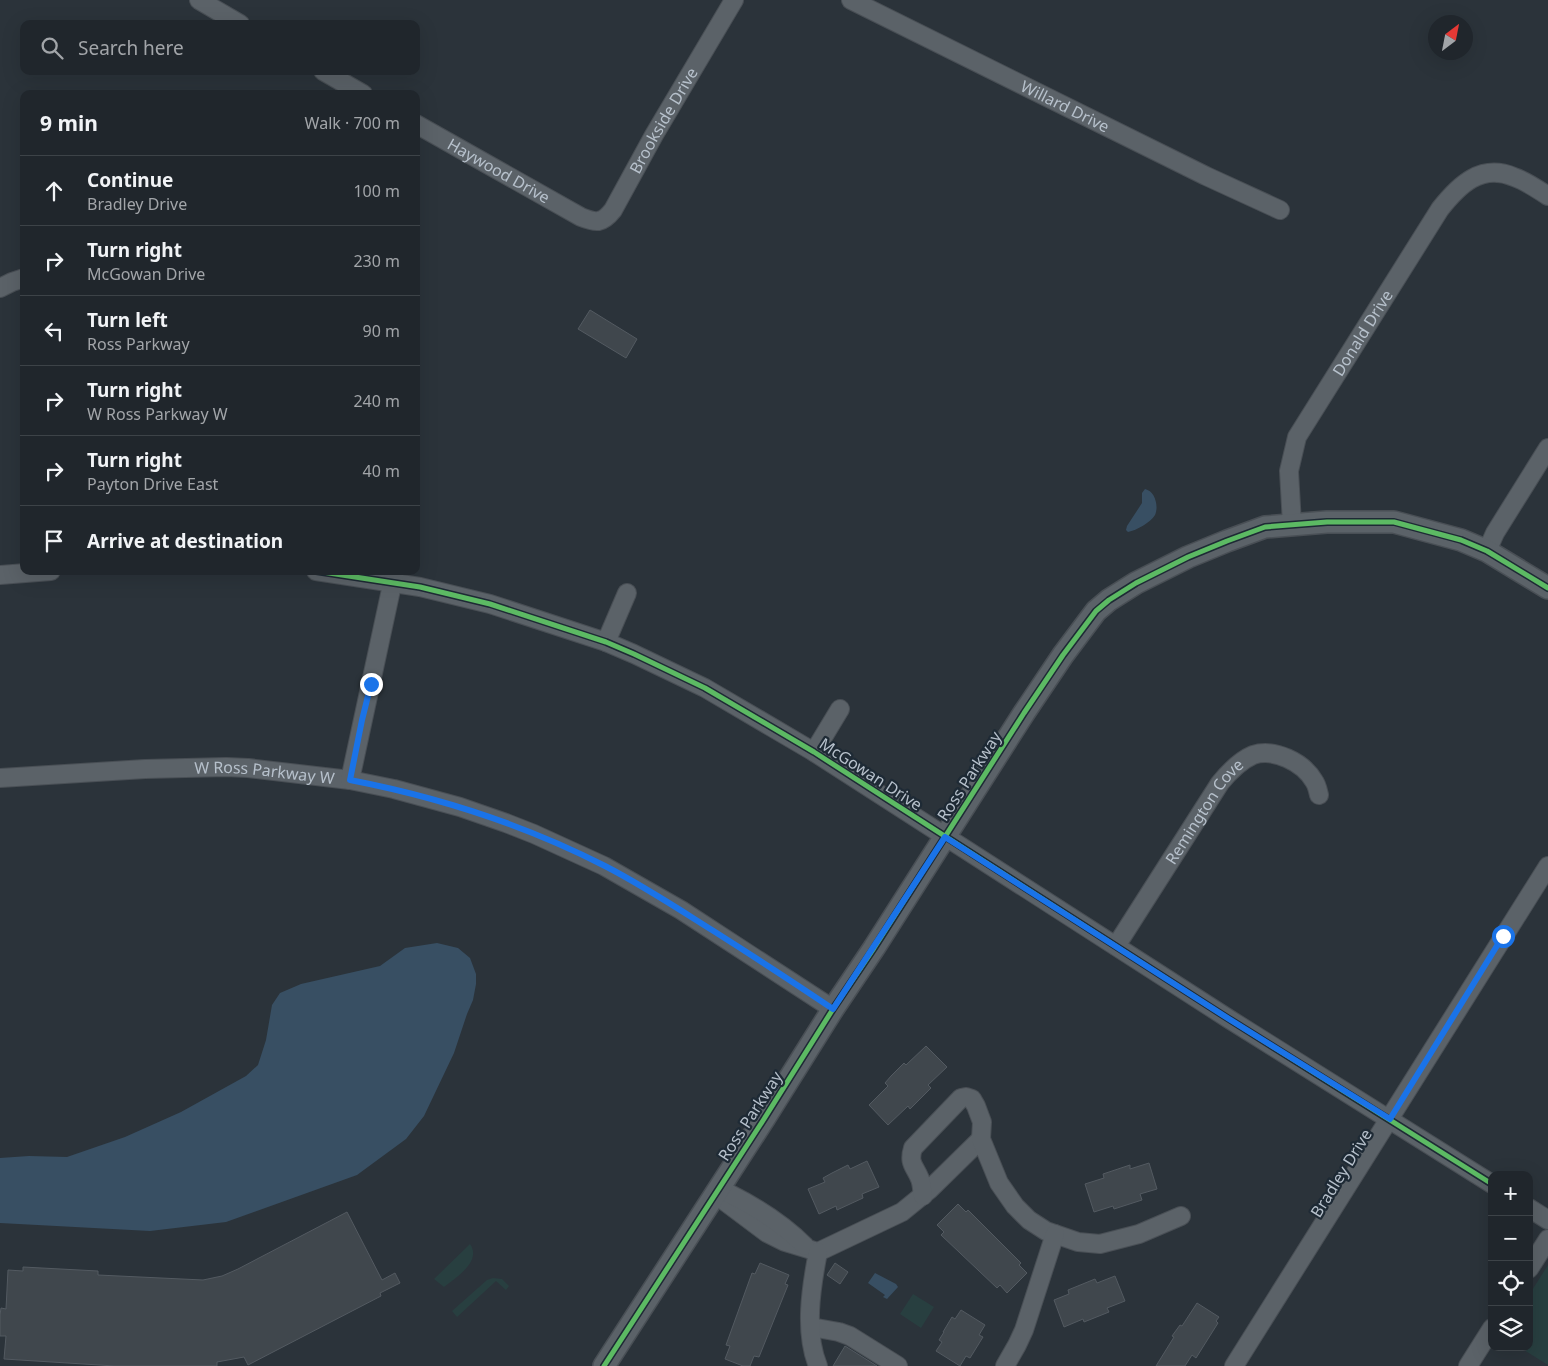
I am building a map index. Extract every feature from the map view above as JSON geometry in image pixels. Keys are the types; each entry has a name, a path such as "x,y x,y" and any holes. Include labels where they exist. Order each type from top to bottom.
{"street":[{"path":"199,0 233,20"},
{"name":"Brookside Drive","path":"581,217 590,221 602,221 613,210 654,135 734,0"},
{"name":"Willard Drive","path":"851,0 1206,176 1280,210"},
{"path":"330,75 356,90"},
{"name":"Haywood Drive","path":"420,126 581,217"},
{"name":"Donald Drive","path":"1292,524 1289,471 1297,437 1440,209 1462,184 1473,177 1491,173 1508,174 1516,177 1548,196"},
{"path":"0,288 20,279"},
{"path":"1487,551 1495,533 1548,448"},
{"name":"Ross Parkway","path":"604,1366 1063,655 1096,612 1109,600 1136,583 1197,554 1264,528 1327,522 1394,522 1461,540 1487,551 1548,588"},
{"path":"0,575 20,573"},
{"name":"McGowan Drive","path":"367,575 393,577 420,587 490,604 606,642 705,688 814,752 1229,1019 1488,1181"},
{"path":"350,780 393,577"},
{"path":"606,642 627,593"},
{"path":"814,752 840,709"},
{"name":"Remington Cove","path":"1116,946 1220,783 1242,761 1260,754 1274,754 1288,758 1299,765 1314,781 1320,795"},
{"name":"W Ross Parkway W","path":"0,778 145,769 226,767 350,780 394,789 467,810 534,834 616,872 681,910 833,1009"},
{"name":"Bradley Drive","path":"1234,1366 1548,866"},
{"path":"923,1196 920,1179 910,1157 913,1148 961,1098 966,1097 972,1099 976,1106 982,1122 981,1139 999,1183 1015,1206 1029,1220 1046,1231 1078,1242 1100,1244 1139,1234 1181,1216"},
{"path":"717,1191 767,1233 785,1242 812,1250 902,1212 923,1196 981,1139"},
{"path":"1533,1211 1548,1220"},
{"path":"1005,1366 1024,1330 1054,1234"},
{"path":"1533,1263 1548,1239"},
{"path":"812,1250 811,1327 812,1345 818,1366"},
{"path":"811,1327 850,1336 898,1366"},
{"path":"1468,1366 1488,1334"}],"green space":[{"path":"470,1244 473,1256 470,1262 461,1273 444,1287 434,1279"},
{"path":"1548,1265 1548,1365 1525,1351 1533,1351 1533,1289"},
{"path":"493,1278 502,1279 509,1286 506,1290 496,1281 457,1317 452,1311 487,1280"},
{"path":"913,1294 934,1307 921,1328 900,1314"}],"water":[{"path":"1145,489 1154,496 1157,507 1155,515 1143,526 1128,532 1126,530 1127,526 1142,503 1142,493"},
{"path":"437,943 458,948 470,958 476,974 473,1000 454,1053 424,1116 406,1139 357,1175 226,1222 150,1231 0,1223 0,1158 29,1156 67,1157 125,1137 181,1112 246,1076 258,1065 266,1040 272,1005 280,993 301,984 380,966 405,948"},
{"path":"875,1273 896,1284 898,1287 887,1299 883,1297 885,1295 868,1283"}],"building":[{"path":"590,310 637,339 626,358 578,329"},
{"path":"926,1046 947,1067 928,1085 931,1088 910,1109 908,1106 888,1125 869,1105 888,1086 885,1083 891,1076"},
{"path":"867,1161 879,1187 862,1194 863,1198 837,1210 836,1206 819,1214 808,1189 825,1182 823,1178 848,1165 850,1169"},
{"path":"1149,1163 1157,1189 1140,1194 1142,1200 1114,1209 1113,1206 1094,1212 1085,1184 1104,1178 1103,1174 1130,1165 1130,1169"},
{"path":"958,1204 966,1212 968,1210 1021,1263 1019,1265 1027,1273 1007,1293 1000,1285 997,1288 941,1235 944,1232 937,1225"},
{"path":"347,1212 382,1280 395,1273 400,1283 380,1293 381,1296 248,1365 244,1357 217,1362 217,1366 115,1366 4,1359 6,1336 0,1336 0,1315 1,1308 6,1309 8,1270 23,1271 23,1267 98,1271 98,1275 203,1280 222,1276 238,1269"},
{"path":"760,1263 789,1275 785,1284 788,1285 759,1357 754,1356 750,1366 743,1366 725,1359 730,1346 726,1345 752,1273 755,1274"},
{"path":"835,1263 848,1272 840,1284 827,1275"},
{"path":"1115,1276 1125,1301 1107,1308 1109,1312 1084,1322 1083,1319 1064,1327 1054,1300 1069,1294 1068,1290 1095,1279 1097,1283"},
{"path":"1197,1303 1219,1317 1216,1321 1218,1323 1196,1358 1192,1355 1185,1366 1156,1366 1174,1337 1172,1336 1180,1325 1182,1326"},
{"path":"961,1310 985,1325 979,1335 983,1337 970,1358 966,1356 960,1366 936,1351 942,1342 939,1340 952,1317 955,1319"},
{"path":"845,1346 877,1366 833,1366"}],"cycle path":[{"path":"604,1366 1024,713 1063,655 1096,611 1109,600 1136,583 1188,557 1265,527 1327,522 1394,522 1461,540 1487,551 1548,588"},
{"path":"342,575 420,587 490,604 606,642 705,688 814,752 1229,1019 1488,1181"}],"route":[{"path":"371,684 350,780 394,789 460,807 506,822 576,852 616,872 681,910 833,1009 945,837 1229,1019 1390,1119 1503,936"}]}
